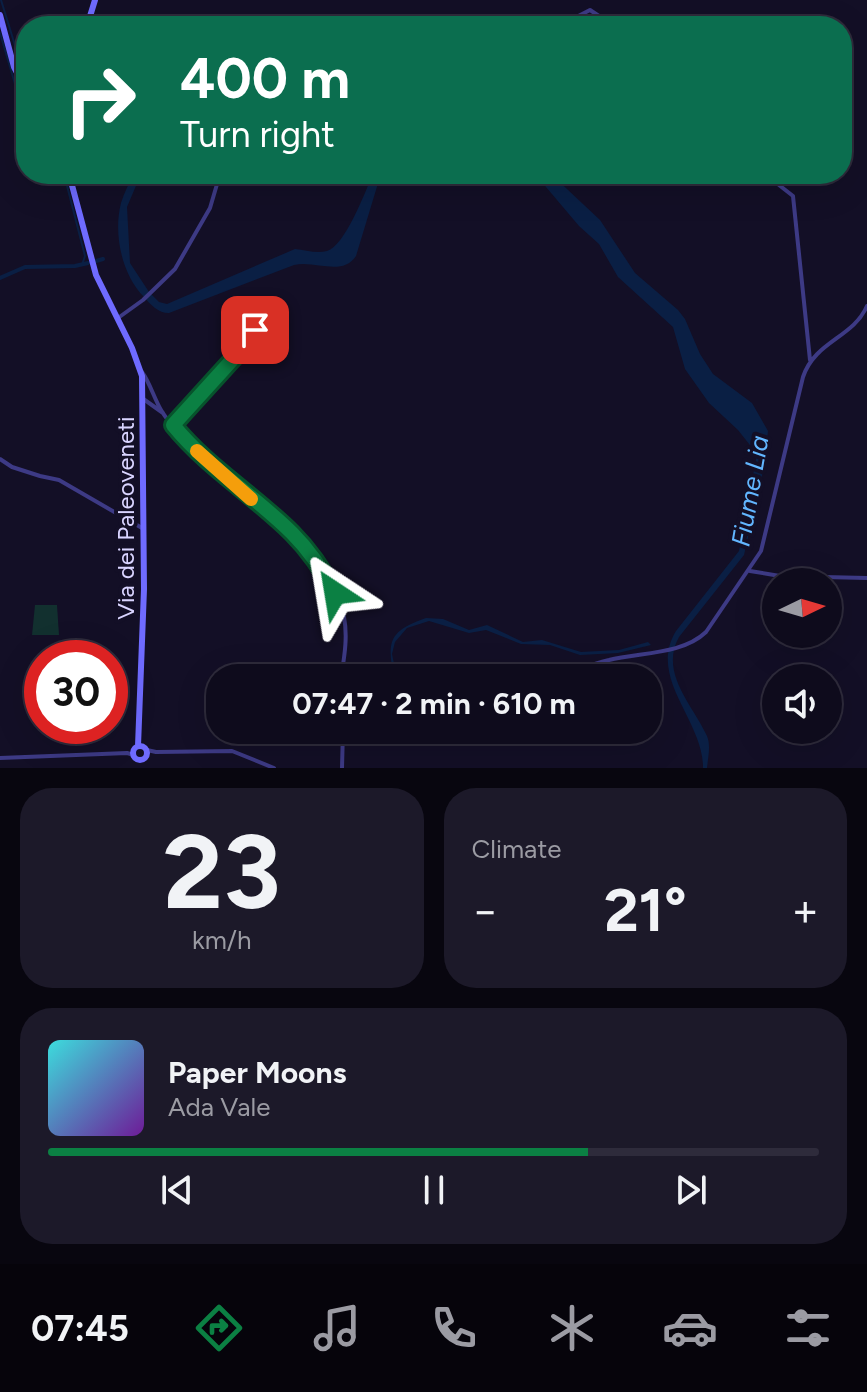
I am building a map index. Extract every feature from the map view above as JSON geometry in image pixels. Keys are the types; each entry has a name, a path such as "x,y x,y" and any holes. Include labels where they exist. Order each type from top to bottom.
{"main road":[{"path":"0,15 16,71"},
{"name":"Via dei Paleoveneti","path":"72,184 96,275 140,371 144,529 139,754"}],"street":[{"path":"578,16 590,10 599,16"},
{"path":"117,318 143,300 175,269 210,208 217,184"},
{"path":"778,184 793,196 810,360"},
{"path":"597,664 676,648 693,642 706,632 761,551 803,377 810,360 858,321 867,306"},
{"path":"173,425 261,325"},
{"path":"140,371 162,413"},
{"path":"142,396 156,400"},
{"path":"142,396 220,474 281,522 320,567 335,593 344,619 343,664"},
{"path":"143,420 150,411 162,413"},
{"path":"0,459 26,472 59,480 144,529"},
{"path":"749,571 780,576 867,578"},
{"path":"334,768 342,767 343,744"},
{"path":"0,758 232,751 274,768"}],"green space":[{"path":"35,605 57,605 59,635 32,635"}],"water":[{"path":"129,184 137,184 127,207 130,263 149,292 159,302 167,304 295,249 327,251 341,239 369,184 378,184 356,256 344,266 294,265 169,313 161,312 149,303 136,288 125,266 118,228"},
{"path":"543,184 562,184 600,220 635,273 685,319 700,354 713,374 752,403 768,431 764,467 744,555 679,637 674,650 675,676 708,740 707,768 703,768 695,733 672,683 668,666 669,648 676,631 739,551 757,454 738,430 709,403 685,369 673,327 618,277 599,244 579,226"},
{"path":"426,618 443,619 469,630 487,625 523,642 542,640 581,652 619,650 648,642 651,645 618,653 580,655 550,645 521,644 486,630 469,633 429,621 407,628 395,642 392,664 391,647 393,639 413,623"}],"waterway":[{"path":"1,0 16,49"},
{"path":"0,33 16,85"},
{"path":"67,184 85,256 82,265"},
{"path":"96,261 103,259"},
{"path":"0,278 25,267 88,263"}],"slow traffic":[{"path":"197,451 251,499"}],"route":[{"path":"255,330 242,349 173,425 220,474 296,536 335,593"}],"water label":[{"name":"Fiume Lia","path":"750,491"}]}
